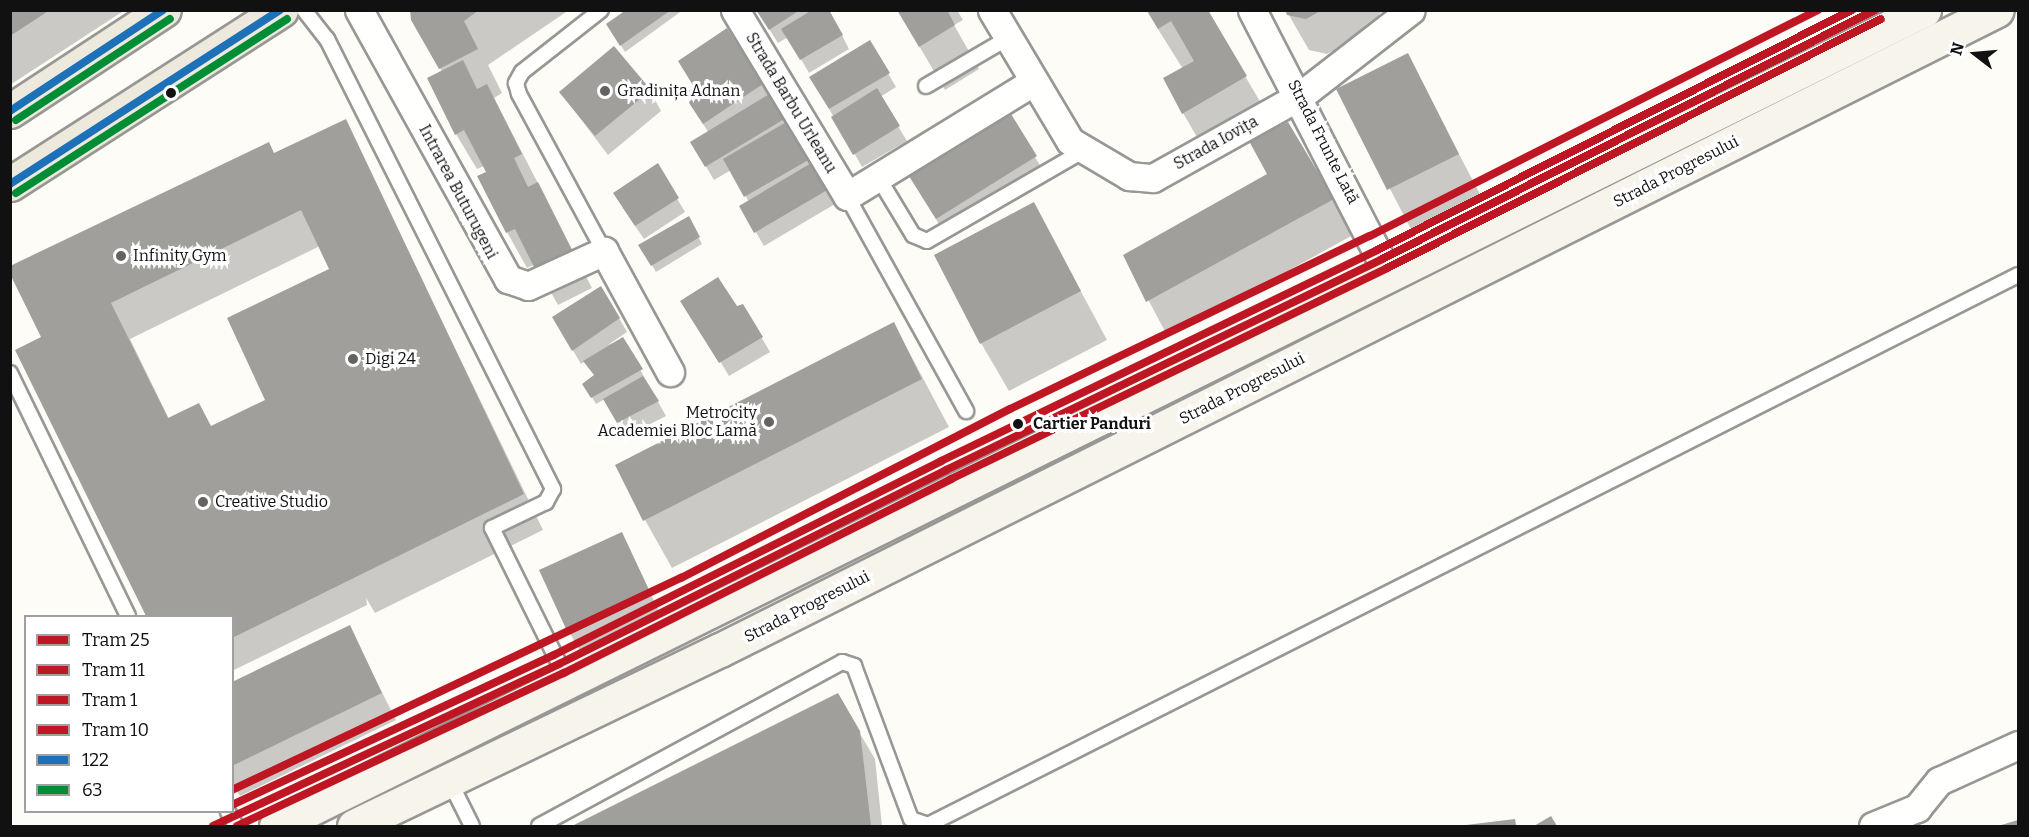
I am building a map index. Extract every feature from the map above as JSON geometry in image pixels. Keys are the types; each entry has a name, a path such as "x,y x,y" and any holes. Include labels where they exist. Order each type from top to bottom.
{"main road":[{"path":"10,111 164,10"},
{"path":"10,184 282,10"},
{"name":"Strada Progresului","path":"276,826 1924,10"},
{"name":"Strada Progresului","path":"354,826 731,645 1997,10"},
{"path":"1389,275 1406,307"},
{"path":"434,748 448,780"}],"street":[{"name":"Intrarea Buturugeni","path":"359,10 508,279 528,286 604,251"},
{"name":"Strada Barbu Urleanu","path":"735,10 847,196"},
{"name":"Strada Iovița","path":"992,10 1070,141 1083,151 1129,176 1153,178 1300,96 1411,10"},
{"name":"Strada Frunte Lată","path":"1252,10 1300,96 1389,275"},
{"path":"847,196 1033,82"},
{"path":"604,251 670,372"},
{"path":"1873,826 1917,808 1939,780 2019,745"}],"lane":[{"path":"304,10 327,39 553,489 546,502 492,528 568,682"},
{"path":"601,10 522,72 516,83 519,94 604,251"},
{"path":"926,86 1008,38"},
{"path":"878,177 913,235 927,241 1083,151"},
{"path":"847,196 966,411"},
{"path":"539,826 842,662 854,666 911,819 928,825 2019,275"},
{"path":"10,373 128,615"},
{"path":"448,780 472,826"}],"building":[{"path":"10,10 50,10 10,36"},
{"path":"410,10 479,10 464,21 478,49 439,69 411,20"},
{"path":"626,10 671,10 620,46 606,24"},
{"path":"756,10 800,10 769,30"},
{"path":"812,10 829,10 843,35 800,60 781,29"},
{"path":"897,10 947,10 955,25 919,47"},
{"path":"1147,10 1208,10 1247,76 1182,114 1163,78 1194,61 1171,21 1158,29"},
{"path":"1285,10 1322,10 1306,19 1287,15"},
{"path":"727,28 763,84 703,124 683,94 694,87 678,61"},
{"path":"870,40 890,73 829,109 809,77"},
{"name":"Gradinița Adnan","path":"614,46 651,90 595,136 559,92"},
{"path":"1408,53 1459,154 1387,190 1336,89"},
{"path":"463,60 477,89 487,84 522,154 514,158 528,187 538,182 573,252 536,271 515,229 506,233 477,176 486,172 464,130 455,135 427,78"},
{"path":"877,88 900,126 853,155 831,117"},
{"path":"771,93 786,118 705,167 690,142"},
{"path":"1008,109 1037,156 936,219 907,173"},
{"path":"346,119 524,494 234,637 234,615 146,615 15,350 41,337 10,274 10,266 269,142 274,153","holes":["301,210 329,269 227,318 265,400 211,426 199,403 168,418 111,303"]},
{"path":"788,121 810,159 744,197 723,159"},
{"path":"1288,122 1334,199 1146,302 1123,255 1267,174 1249,141"},
{"path":"813,162 829,189 754,233 739,206"},
{"path":"658,163 679,198 635,226 613,193"},
{"path":"1034,202 1081,291 980,344 934,255"},
{"path":"689,216 700,237 651,266 638,245"},
{"path":"718,277 737,306 743,304 763,337 719,363 680,301"},
{"path":"601,286 620,318 572,351 552,317"},
{"name":"Metrocity Academiei Bloc Lamă","path":"894,322 922,379 643,521 615,465"},
{"path":"623,337 643,369 591,398 582,384 594,375 583,361"},
{"path":"643,376 659,401 617,423 603,399"},
{"path":"622,532 650,592 567,631 539,570"},
{"path":"350,625 382,693 234,765 234,681"},
{"path":"838,693 860,731 871,826 572,826"},
{"path":"1551,816 1557,826 1534,826"},
{"path":"1515,819 1516,826 1466,826 1466,825"},
{"path":"2018,820 2018,826 1998,826"}],"tram line":[{"name":"10","path":"234,789 681,578 1010,409 1370,236 1818,10"},
{"name":"1","path":"234,804 554,655 941,461 1377,250 1852,10"},
{"name":"25","path":"213,826 559,664 946,470 1382,259 1875,10"},
{"name":"11","path":"237,826 564,673 951,479 1387,268 1881,19"}],"transit line":[{"name":"122","path":"10,111 163,10"},
{"name":"122","path":"10,184 280,10"},
{"name":"63","path":"16,120 170,19"},
{"name":"63","path":"16,193 287,19"}],"place":[{"name":"Gradinița Adnan","path":"605,91"},
{"name":"Infinity Gym","path":"121,256"},
{"name":"Digi 24","path":"353,359"},
{"name":"Metrocity Academiei Bloc Lamă","path":"769,422"},
{"name":"Cartier Panduri","path":"1018,424"},
{"name":"Creative Studio","path":"203,502"}]}
